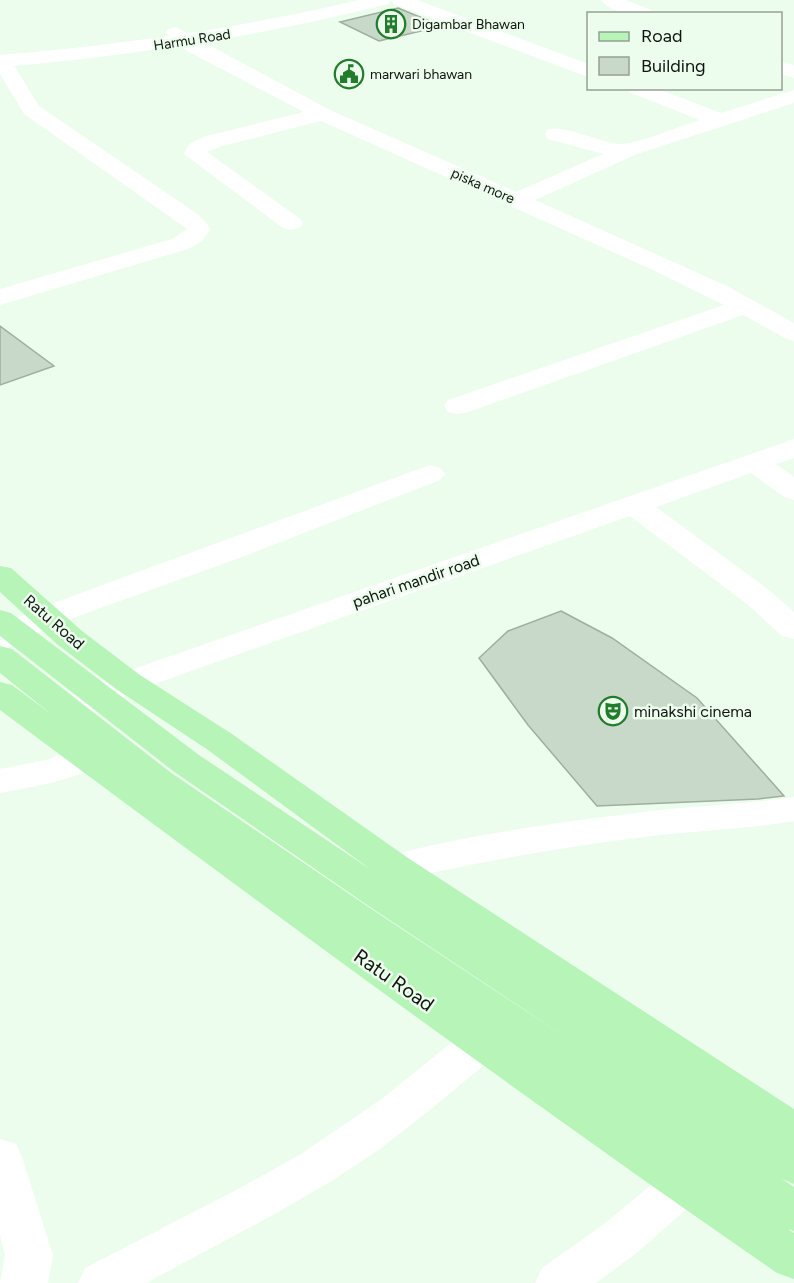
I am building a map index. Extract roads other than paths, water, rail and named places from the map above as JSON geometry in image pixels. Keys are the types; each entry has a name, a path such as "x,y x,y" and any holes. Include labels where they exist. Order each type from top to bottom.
{"main road":[{"name":"Ratu Road","path":"0,575 70,638 128,682 220,742 394,867 794,1132"},
{"path":"0,620 186,763 384,897 794,1165"},
{"path":"0,656 157,780 356,918 794,1212"},
{"name":"Ratu Road","path":"2,699 88,756 280,899 794,1259"}],"street":[{"name":"Harmu Road","path":"181,37 344,0"},
{"name":"Harmu Road","path":"1,58 83,55 310,17 382,0"},
{"path":"400,0 587,71"},
{"path":"610,0 639,12"},
{"name":"piska more","path":"181,37 323,114 662,265 794,333"},
{"path":"0,297 180,244 193,237 199,229 191,220 31,110 1,58"},
{"path":"641,90 720,120"},
{"path":"514,201 636,148 794,96"},
{"path":"291,223 195,154 197,149 214,141 323,114"},
{"path":"556,134 612,151 636,148"},
{"path":"458,406 744,306"},
{"name":"pahari mandir road","path":"42,724 128,682 794,448"},
{"path":"755,462 794,491"},
{"path":"0,639 48,616 231,550 430,474"},
{"path":"634,505 758,597 794,629"},
{"path":"0,781 54,770 88,756"},
{"path":"280,899 394,867 474,850 637,825 749,816 794,808"},
{"path":"102,1283 280,1188 344,1149 422,1094 482,1042"},
{"path":"0,1157 29,1255 24,1283"},
{"path":"559,1283 621,1238 684,1184"}],"place":[{"name":"Digambar Bhawan","path":"391,24"},
{"name":"marwari bhawan","path":"349,74"},
{"name":"minakshi cinema","path":"613,711"}]}
